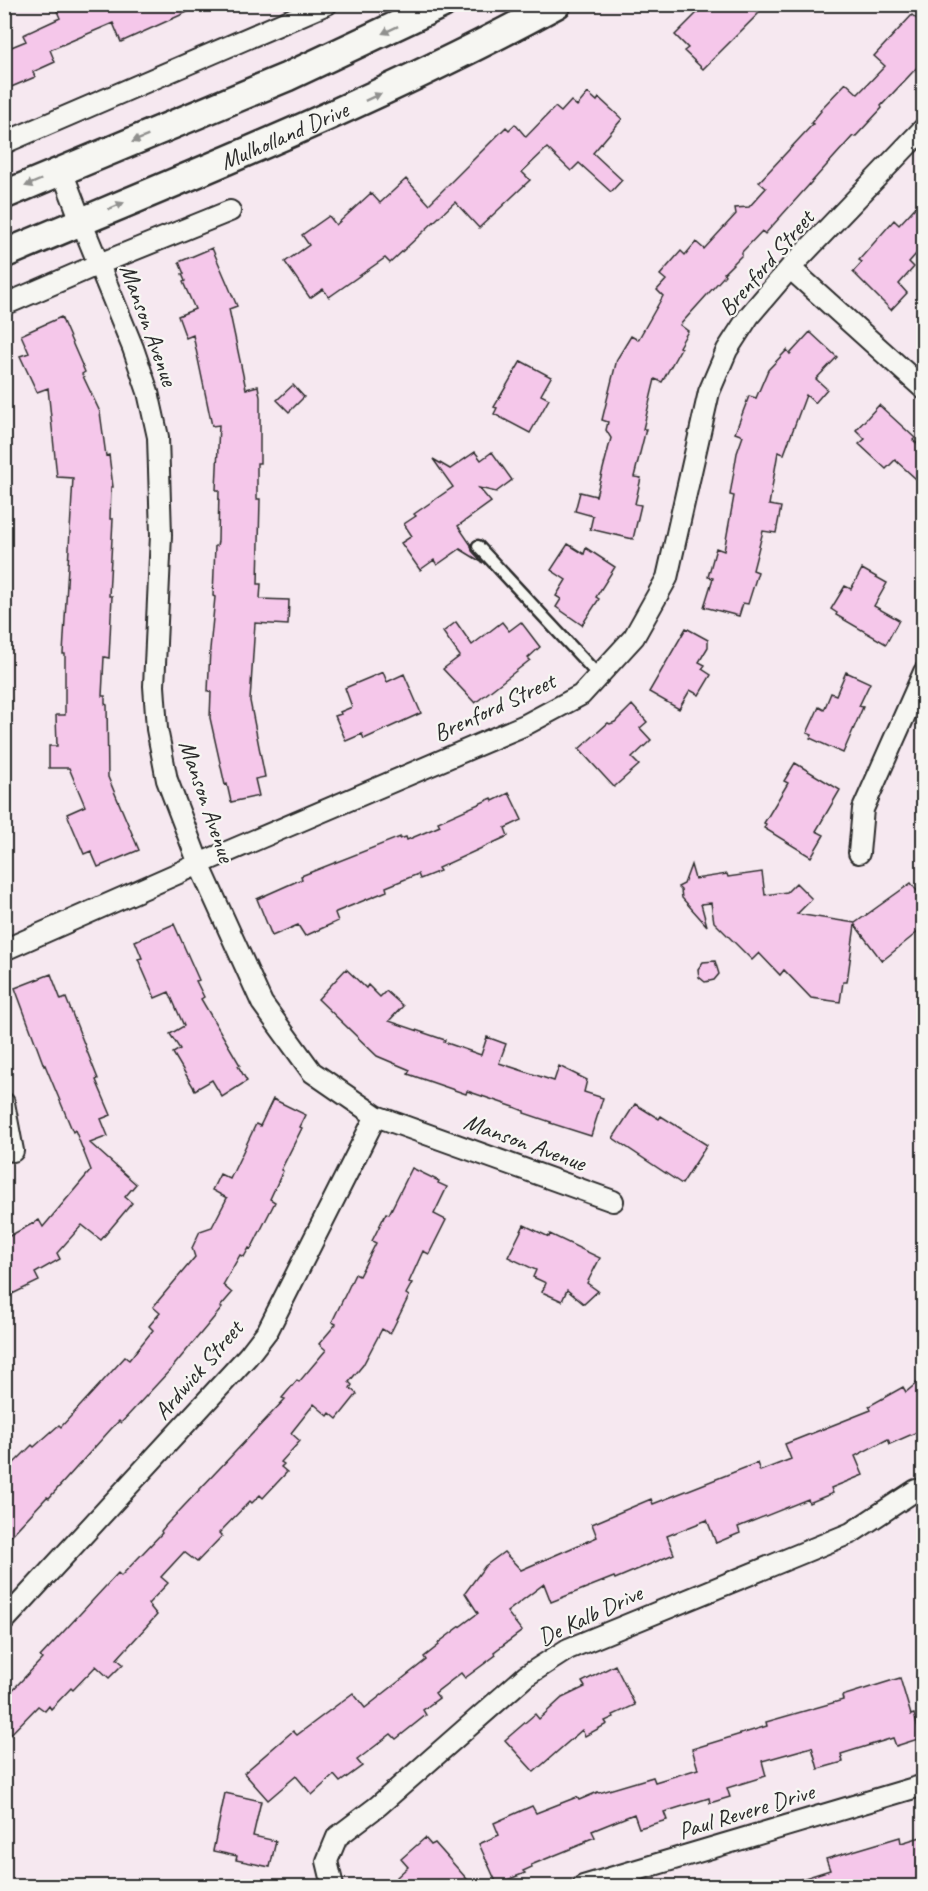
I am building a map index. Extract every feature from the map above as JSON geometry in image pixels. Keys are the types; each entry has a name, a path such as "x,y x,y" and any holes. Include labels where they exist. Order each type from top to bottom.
{"main road":[{"path":"4,195 348,50 442,4"},
{"name":"Mulholland Drive","path":"4,254 368,99 480,46 557,4"}],"street":[{"path":"4,142 327,4"},
{"name":"Brenford Street","path":"4,950 525,725 580,695 634,637 667,578 709,392 727,350 749,316 790,268 924,128"},
{"name":"Manson Avenue","path":"62,171 137,359 148,392 158,437 161,535 154,686 157,729 167,780 199,864 262,1003 312,1072 376,1116 613,1201"},
{"path":"4,305 230,211"},
{"path":"790,268 924,389"},
{"path":"859,853 863,809 924,672"},
{"path":"4,1103 13,1152"},
{"name":"Ardwick Street","path":"4,1621 248,1356 268,1330 376,1116"},
{"name":"De Kalb Drive","path":"333,1887 327,1861 337,1837 378,1806 526,1676 568,1649 851,1533 920,1487"},
{"name":"Paul Revere Drive","path":"583,1887 924,1785"}],"lane":[{"path":"478,546 598,675"}],"building":[{"path":"54,4 205,4 121,42 113,23 50,50 55,62 33,72 35,77 4,90 4,50 26,41 23,35 60,18"},
{"path":"706,4 750,4 759,13 703,69 684,51 688,48 675,35"},
{"path":"912,15 924,25 924,60 765,234 762,231 742,252 742,255 680,325 688,331 662,382 655,379 643,429 646,429 634,477 641,478 635,504 641,505 633,539 590,529 593,516 575,511 580,492 596,496 611,438 606,430 608,422 602,420 617,359 631,336 638,340 663,296 657,290 666,280 660,275 681,251 685,255 696,242 704,249 736,214 735,208 749,207 766,188 759,182 813,124 811,123 820,110 846,83 858,94 885,66 874,56"},
{"path":"588,93 597,101 599,98 622,119 593,153 622,180 611,192 579,163 571,171 547,148 522,172 530,180 479,228 455,202 390,263 385,258 329,297 323,289 310,298 285,262 309,245 302,235 329,216 336,225 371,193 380,203 406,179 429,204 506,127 509,130 515,124 526,137 555,107 561,112 571,101 577,106"},
{"path":"924,198 924,245 909,262 914,267 899,284 907,293 891,310 853,272 862,262 859,260 894,220 899,225"},
{"path":"212,248 237,306 229,309 246,389 258,386 260,397 260,463 257,463 257,499 260,499 258,584 261,584 260,599 289,600 288,625 255,623 250,701 265,777 255,779 259,796 231,802 210,718 211,692 208,691 215,597 213,596 215,546 218,541 219,490 216,490 219,425 212,426 193,335 186,338 178,316 195,309 183,282 185,281 182,274 184,274 179,262"},
{"path":"61,317 85,372 82,374 100,412 106,456 109,455 113,487 111,487 110,519 113,519 109,596 112,596 109,658 104,657 102,696 105,696 107,705 108,777 139,850 98,867 91,851 84,854 67,814 85,806 69,768 49,768 49,746 57,746 56,715 65,715 65,654 63,654 73,478 57,477 48,388 37,392 20,356 29,353 21,335"},
{"path":"810,332 837,357 816,379 827,389 815,403 806,395 784,454 778,452 769,505 781,507 776,533 763,531 753,570 758,572 748,604 743,603 739,616 704,607 713,578 708,577 716,548 724,551 734,496 730,495 737,453 743,436 735,433 749,396 756,398 768,370 787,350 790,354"},
{"path":"521,361 551,377 541,395 549,399 530,433 494,414 497,408 494,407"},
{"path":"293,385 304,397 289,412 277,400"},
{"path":"879,405 915,438 913,440 924,450 924,486 895,460 886,469 859,444 865,439 856,430"},
{"path":"475,452 481,460 492,452 512,480 496,492 479,488 491,502 458,526 471,545 472,551 483,563 460,549 437,565 434,560 420,570 401,543 412,536 404,524 416,516 414,514 453,487 433,459 450,469"},
{"path":"568,544 584,554 586,548 615,567 596,597 599,599 582,625 556,607 561,599 556,596 566,580 551,570"},
{"path":"862,569 887,583 874,606 899,620 886,644 836,615 837,613 831,609 845,586 851,589"},
{"path":"456,622 472,645 502,622 509,631 521,622 540,647 528,658 530,660 475,703 443,669 460,656 443,632"},
{"path":"686,628 708,640 708,647 699,662 705,665 702,669 711,675 699,695 690,690 679,709 649,692"},
{"path":"383,672 387,682 404,674 421,713 364,739 362,734 346,741 335,716 352,707 345,688"},
{"path":"846,672 870,683 859,706 863,707 843,753 810,738 812,735 807,733 819,707 824,710 831,693 836,695"},
{"path":"632,705 647,722 640,728 651,740 632,758 639,765 614,787 579,749 608,723 615,722"},
{"path":"795,763 840,790 816,831 824,835 811,857 764,828 766,824 764,823 788,783 784,781"},
{"path":"509,793 522,820 505,828 508,836 438,868 440,871 420,879 418,874 386,887 387,891 336,912 338,921 305,936 298,925 272,936 257,899 302,879 301,876 400,837 400,839 406,837 407,840 440,826 438,822"},
{"path":"691,865 695,879 762,872 765,895 787,892 796,883 812,899 797,914 855,923 911,883 924,900 924,927 882,961 855,925 847,982 843,982 840,1002 811,998 784,970 780,975 759,953 752,960 714,922 711,903 701,904 707,926 682,898 678,887 684,884"},
{"path":"174,924 199,980 196,981 204,997 201,999 247,1081 222,1097 212,1080 195,1090 173,1053 180,1049 170,1034 184,1026 169,992 155,998 138,959 142,958 135,941"},
{"path":"715,961 719,974 714,980 705,982 699,977 698,969 703,962"},
{"path":"346,969 366,988 368,985 380,997 386,991 403,1006 389,1021 481,1055 487,1037 506,1044 499,1063 554,1081 559,1066 587,1080 584,1092 603,1098 591,1136 467,1091 466,1094 408,1074 410,1070 377,1056 318,999"},
{"path":"51,974 61,1000 66,998 111,1115 101,1119 108,1136 90,1143 136,1184 125,1197 132,1203 101,1240 82,1225 57,1253 60,1259 35,1273 39,1281 4,1298 4,1239 39,1220 43,1227 91,1170 75,1130 73,1132 44,1066 15,988"},
{"path":"273,1099 306,1115 270,1199 275,1202 251,1249 249,1248 244,1257 240,1255 223,1285 232,1293 171,1369 4,1543 4,1473 32,1445 34,1447 59,1425 61,1427 125,1357 129,1360 153,1330 149,1326 160,1313 153,1307 195,1257 192,1248 200,1231 212,1227 227,1198 212,1190 220,1174 230,1179 256,1124 260,1126"},
{"path":"635,1104 659,1119 661,1116 707,1145 682,1184 613,1138"},
{"path":"412,1168 447,1187 434,1214 446,1220 429,1254 423,1251 409,1282 412,1283 406,1294 409,1296 390,1334 382,1329 363,1365 349,1382 352,1385 350,1388 357,1394 337,1419 330,1413 328,1416 314,1404 291,1433 300,1441 281,1462 284,1464 281,1467 287,1472 263,1498 260,1495 252,1503 250,1501 219,1533 222,1536 197,1562 184,1552 161,1577 168,1583 148,1604 157,1615 117,1659 123,1664 109,1678 96,1666 51,1709 49,1706 45,1711 38,1706 4,1741 4,1699 118,1573 121,1576 162,1533 166,1525 285,1399 282,1398 326,1350 319,1344 336,1324 332,1322 355,1274 359,1276 376,1243 372,1241 386,1213 389,1214"},
{"path":"524,1225 549,1237 550,1234 600,1258 587,1283 598,1291 584,1304 567,1290 562,1301 542,1292 546,1283 533,1277 536,1270 508,1257"},
{"path":"924,1377 924,1429 890,1444 888,1439 855,1456 863,1475 831,1488 833,1493 809,1503 808,1499 738,1527 740,1533 716,1543 707,1520 667,1536 674,1554 615,1579 614,1577 551,1602 544,1584 507,1612 522,1631 494,1652 496,1655 465,1678 461,1673 435,1693 439,1698 423,1710 426,1715 396,1739 391,1734 357,1760 362,1766 340,1782 334,1775 312,1795 296,1776 268,1800 244,1773 293,1731 297,1735 353,1693 365,1708 426,1660 424,1657 439,1645 438,1643 478,1613 465,1593 485,1566 504,1552 521,1570 597,1537 592,1524 651,1499 653,1504 757,1463 760,1471 791,1459 785,1444 871,1410 869,1406 903,1387 906,1392"},
{"path":"615,1665 635,1705 613,1715 614,1717 605,1721 607,1724 585,1736 582,1730 534,1772 505,1740 535,1714 539,1719 562,1698 585,1687 582,1682"},
{"path":"900,1678 911,1715 914,1714 921,1738 896,1746 893,1738 841,1754 843,1762 818,1769 812,1747 762,1761 766,1776 727,1788 730,1797 710,1803 709,1798 664,1812 667,1820 639,1828 634,1814 592,1831 595,1837 585,1843 531,1865 532,1867 523,1871 525,1873 497,1884 479,1844 499,1835 494,1823 532,1806 536,1813 577,1797 579,1800 598,1792 653,1777 655,1782 698,1769 692,1749 767,1726 766,1722 843,1700 842,1696"},
{"path":"225,1793 261,1801 253,1836 276,1841 270,1867 236,1860 237,1856 213,1851"},
{"path":"924,1836 924,1887 790,1887 789,1883 830,1870 826,1859 900,1837 901,1843"},
{"path":"425,1838 431,1845 435,1843 474,1887 386,1887 408,1867 401,1859"}]}
